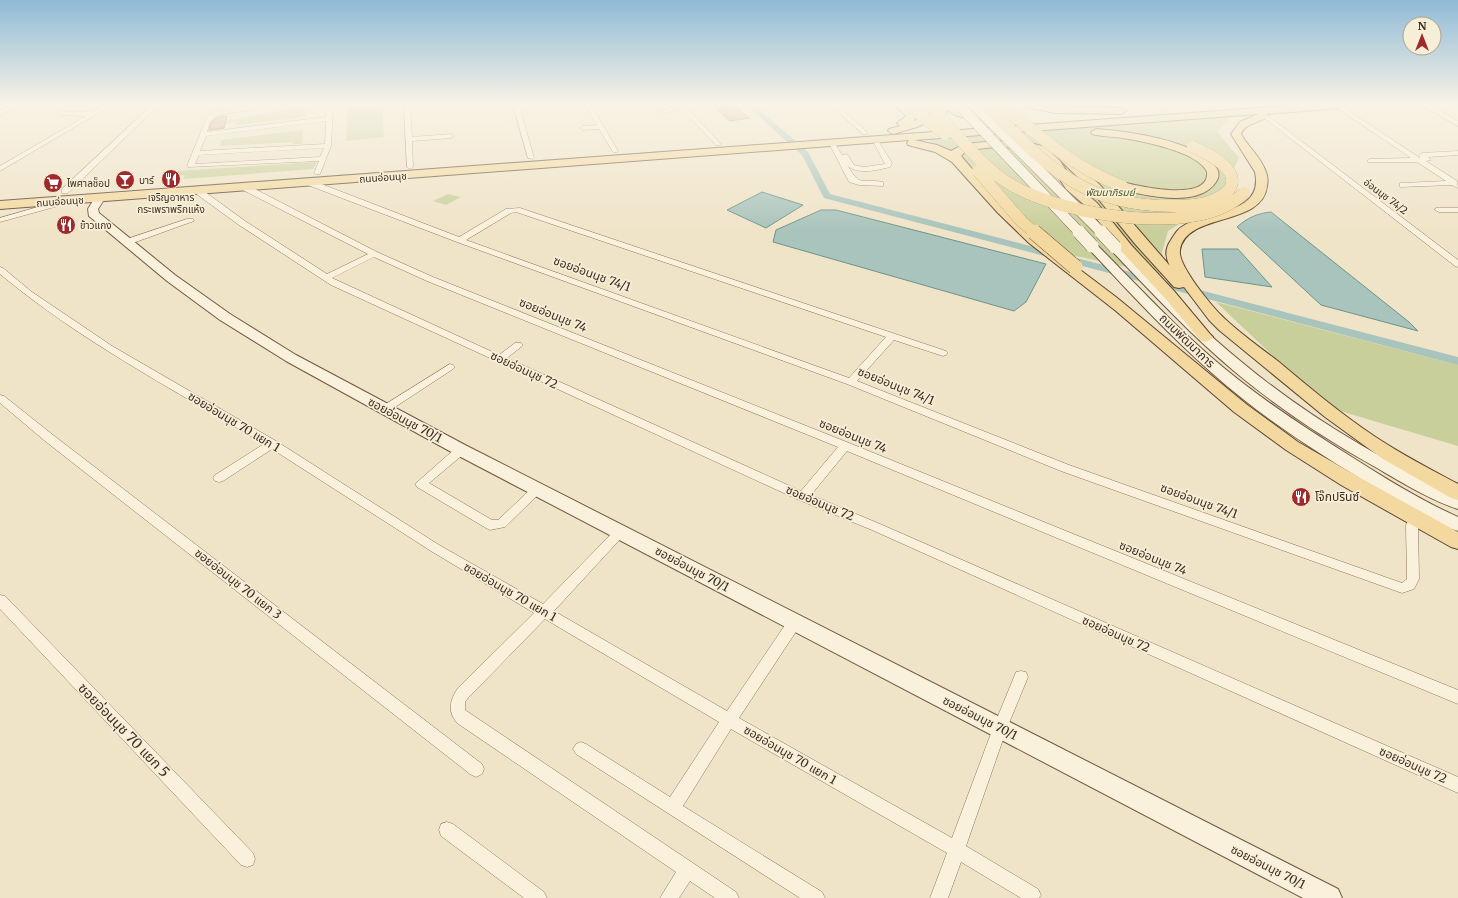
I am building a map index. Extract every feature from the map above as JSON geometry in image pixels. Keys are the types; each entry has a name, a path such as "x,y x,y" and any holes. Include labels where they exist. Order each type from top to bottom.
{"main road":[{"name":"ถนนอ่อนนุช","path":"0,205 68,196 318,173 675,147"},
{"name":"ถนนอ่อนนุช","path":"103,193 198,191 731,147"},
{"path":"932,147 953,157 967,170 1004,212 1034,240 1071,267"},
{"path":"956,147 1022,222 1071,267 1240,408 1292,446 1348,480 1458,541"},
{"path":"969,147 992,172 1001,179 1033,197 1063,206 1091,212 1151,219 1195,216 1218,210 1232,203 1248,186 1248,164 1234,147"},
{"path":"967,170 955,153 964,148 977,147"},
{"name":"ถนนพัฒนาการ","path":"1000,147 1106,261 1138,275"},
{"name":"ถนนพัฒนาการ","path":"1016,147 1115,247 1138,275 1177,334 1218,371 1261,405 1312,440 1438,515 1458,524"},
{"path":"1030,147 1050,165 1075,183 1094,192 1124,200 1155,205 1185,206 1208,202 1226,194 1231,188 1232,180 1229,172 1214,157 1193,147"},
{"path":"1036,147 1042,149 1056,163 1070,186 1093,206 1127,249 1138,275 1164,294 1205,338"},
{"path":"1052,147 1095,187 1141,242 1180,279 1212,315 1331,413 1368,441 1405,464 1458,493"},
{"path":"1053,147 1092,172 1112,183 1122,186 1164,194 1187,194 1207,186 1213,178 1213,172 1208,164 1195,156 1172,147"},
{"path":"1180,279 1172,252 1179,237 1190,228 1236,212 1257,198 1262,191 1262,177 1259,169 1244,147"},
{"name":"ซอยอ่อนนุช 70/1","path":"103,193 93,209 93,214 158,269 225,317 291,358 462,450 1323,896"},
{"name":"ถนนอ่อนนุช","path":"0,196 68,196"},
{"name":"ถนนพัฒนาการ","path":"1205,338 1239,368 1296,412 1357,450 1440,495 1458,503"}],"street":[{"path":"0,169 37,147"},
{"path":"0,220 68,196 115,147"},
{"path":"199,147 190,166 324,159"},
{"path":"196,153 311,147"},
{"path":"318,173 328,147"},
{"path":"409,147 410,167"},
{"path":"529,147 532,158"},
{"path":"613,147 615,151"},
{"path":"835,147 852,180 859,183 880,184"},
{"path":"845,155 852,166 856,168 861,169 888,166 889,163 879,147"},
{"name":"อ่อนนุช 74/2","path":"1305,147 1458,264"},
{"path":"1401,147 1457,183"},
{"path":"1457,183 1422,155 1458,153"},
{"path":"1370,161 1421,160"},
{"name":"ซอยอ่อนนุช 74/1","path":"308,182 460,240 851,382 1065,468 1402,588 1412,584 1413,579 1412,525 1415,518"},
{"path":"1403,184 1457,183"},
{"name":"ซอยอ่อนนุช 74","path":"244,187 374,254 444,285 845,446 1458,697"},
{"name":"ซอยอ่อนนุช 72","path":"198,191 242,224 326,278 803,497 876,527 1458,785"},
{"path":"460,240 509,211 517,210 943,353"},
{"path":"1439,210 1458,210"},
{"path":"127,242 190,221"},
{"path":"326,278 374,254"},
{"name":"ซอยอ่อนนุช 70 แยก 1","path":"0,270 29,294 106,346 272,444 435,548 729,720 958,850 1032,895"},
{"path":"851,382 892,336"},
{"path":"500,359 518,345"},
{"path":"384,409 450,367"},
{"name":"ซอยอ่อนนุช 70 แยก 3","path":"0,398 49,438 476,769"},
{"path":"220,478 272,444"},
{"path":"803,497 845,446"},
{"path":"462,450 421,484 490,525 501,524 538,489"},
{"path":"620,532 544,612 463,693 456,705 459,715 730,898"},
{"name":"ซอยอ่อนนุช 70 แยก 5","path":"0,600 247,859"},
{"path":"672,808 794,623"},
{"path":"939,898 958,850 1000,728 1021,677"},
{"path":"581,749 816,898"},
{"path":"447,830 538,898"},
{"path":"669,898 688,870"}],"green space":[{"path":"718,147 744,147 710,150 116,191"},
{"name":"พัฒนาภิรมย์","path":"940,147 1230,147 1239,158 1219,200 1168,231 1162,252 1168,276 1071,255 1057,245 1018,211 989,177"},
{"path":"317,162 313,169 183,179 185,175 175,176 176,174 174,174 176,171"},
{"path":"448,194 461,197 446,205 433,201"},
{"path":"1216,302 1458,365 1458,446 1340,411 1272,355"}],"water":[{"path":"762,192 803,205 766,228 727,210"},
{"path":"821,210 836,210 1046,264 1026,302 1014,311 773,242 776,230"},
{"path":"1271,212 1409,322 1418,331 1321,305 1237,227 1253,216"},
{"path":"1202,249 1238,249 1272,287 1205,277"}],"waterway":[{"path":"797,147 805,154 827,196 1458,361"}],"place":[{"name":"เจริญอาหาร กระเพราพริกแห้ง","path":"171,179"},
{"name":"บาร์","path":"125,180"},
{"name":"ไพศาลช็อป","path":"53,183"},
{"name":"ข้าวแกง","path":"66,225"},
{"name":"โจ๊กปรินซ์","path":"1301,497"}]}
